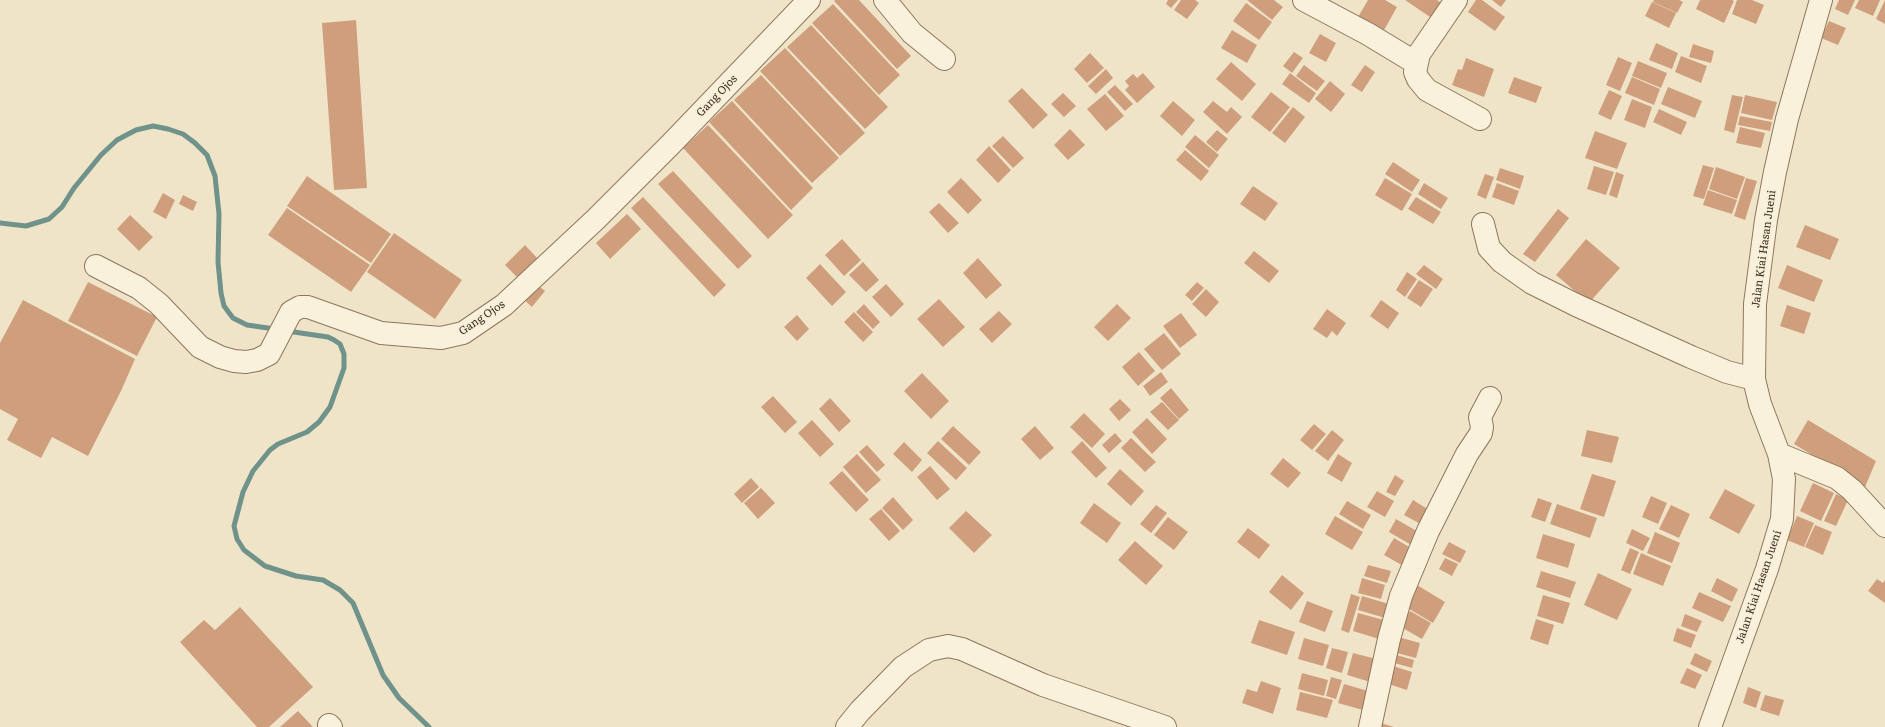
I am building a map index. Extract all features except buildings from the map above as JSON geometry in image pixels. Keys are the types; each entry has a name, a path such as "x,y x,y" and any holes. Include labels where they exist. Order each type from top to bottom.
{"street":[{"name":"Gang Ojos","path":"96,266 144,292 159,304 200,347 220,357 246,362 257,360 269,354 291,312 300,306 308,307 381,333 441,338 463,333 504,305 596,219 671,144 809,0"},
{"path":"885,0 912,33 944,59"},
{"path":"1304,0 1368,34 1416,63"},
{"path":"1456,0 1419,54 1415,72 1418,79 1427,90 1480,118"},
{"name":"Jalan Kiai Hasan Jueni","path":"1710,727 1767,569 1782,519 1784,479 1779,454 1760,404 1754,379 1755,304 1766,220 1787,119 1822,0"},
{"path":"1483,224 1489,248 1502,262 1532,283 1576,305 1691,357 1726,372 1754,379"},
{"path":"1370,727 1401,596 1428,531 1467,454 1481,433 1482,427 1480,416 1490,398"},
{"path":"1779,454 1837,478 1852,490 1885,526"},
{"path":"847,727 860,711 903,667 929,650 948,646 962,650 1043,685 1165,727"}],"waterway":[{"path":"0,223 26,226 49,219 62,207 74,188 101,155 117,140 136,130 153,126 183,134 207,155 215,176 219,214 218,262 221,293 224,306 233,318 247,325 275,329"},
{"path":"287,331 328,337 334,340 340,344 344,354 344,368 330,407 319,422 307,432 278,444 270,450 253,471 243,492 234,526 237,539 244,550 265,566 296,576 323,580 340,590 353,603 383,675 399,698 429,727"}]}
